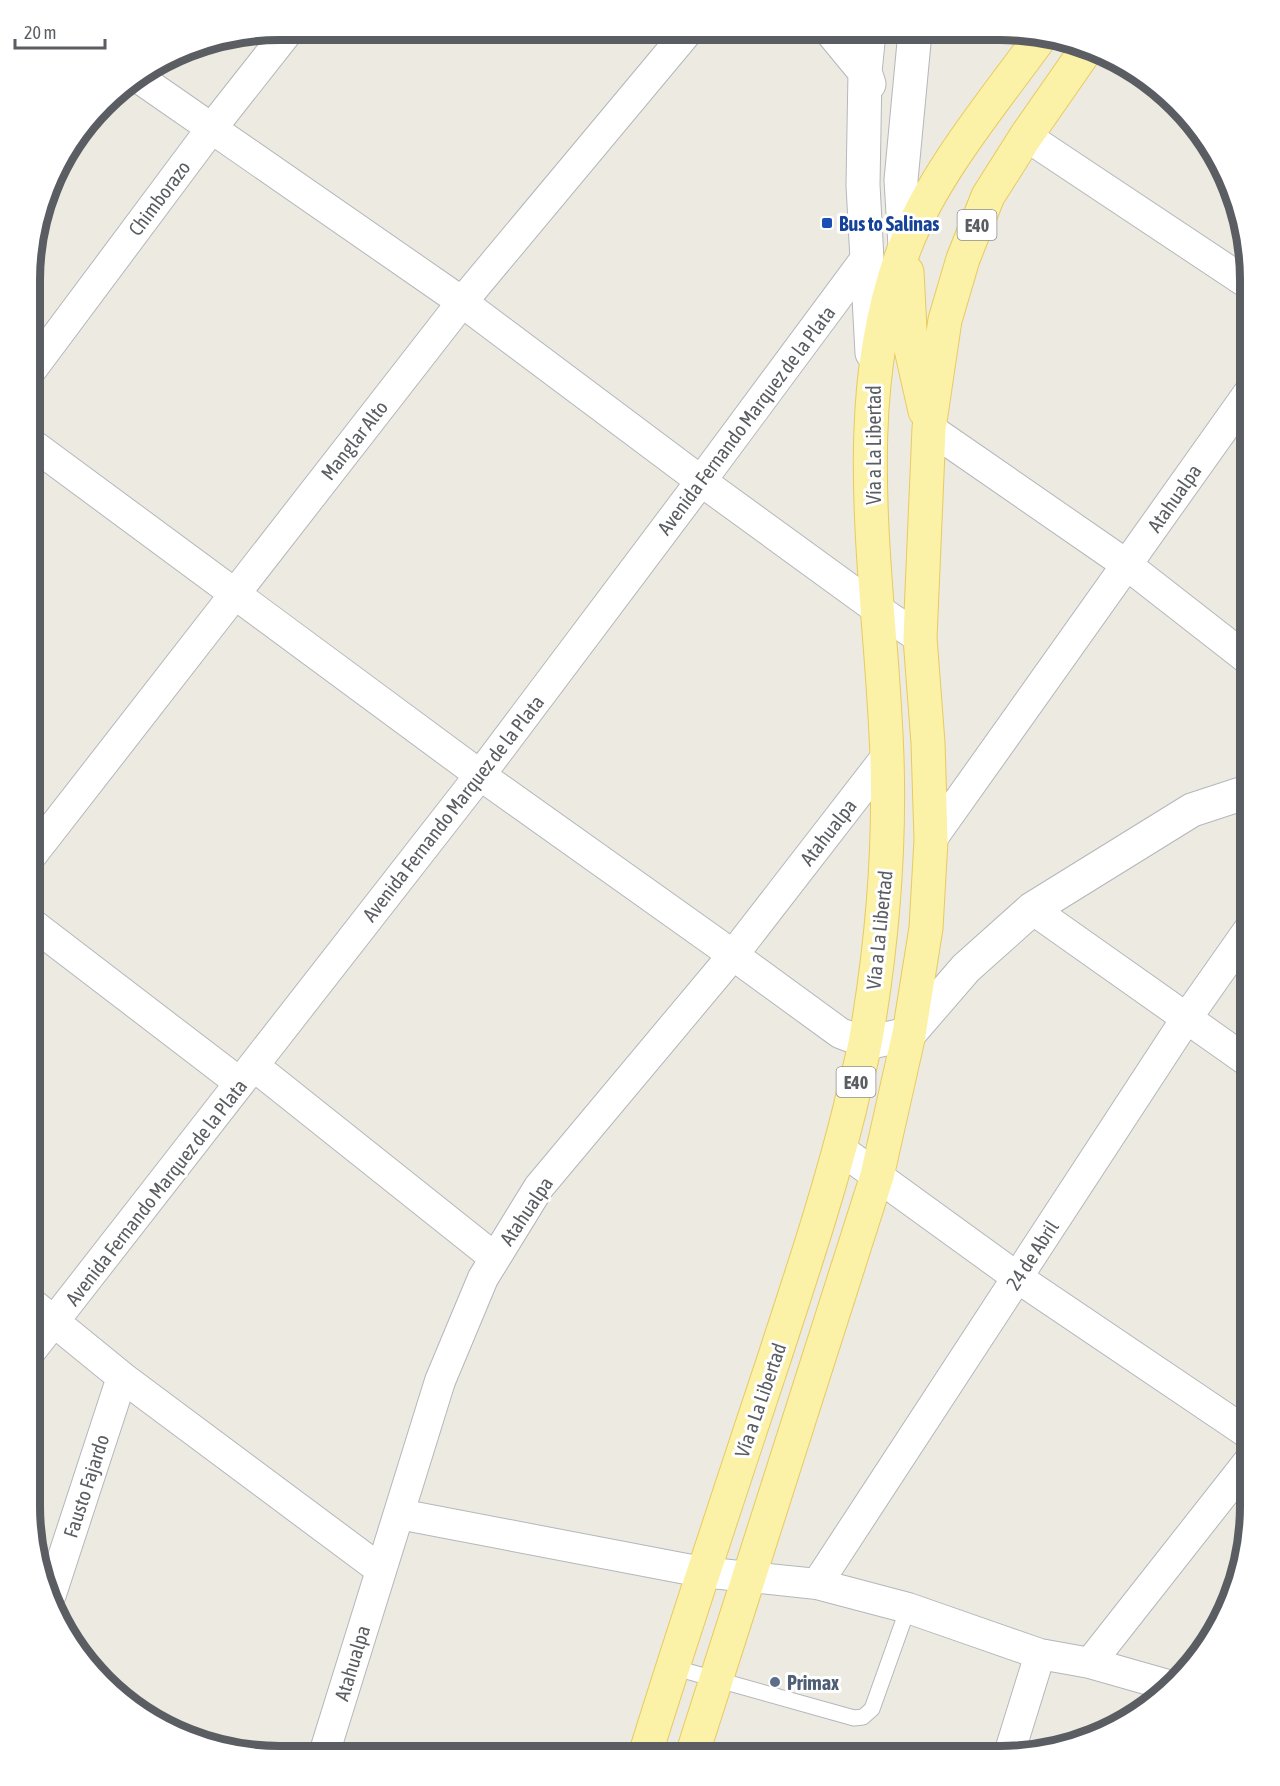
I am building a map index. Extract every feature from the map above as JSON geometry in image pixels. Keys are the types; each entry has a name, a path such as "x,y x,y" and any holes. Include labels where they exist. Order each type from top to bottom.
{"main road":[{"name":"Vía a La Libertad","path":"839,40 865,72 901,180"},
{"name":"Vía a La Libertad","path":"648,1746 702,1572 810,1250 840,1149 866,1042 882,932 888,838 887,756 877,609 871,462 873,378 864,185 865,72 868,40"},
{"name":"Vía a La Libertad","path":"905,246 901,180 914,40"},
{"name":"E40","path":"873,378 893,285 905,246 926,204 957,153 1036,44"},
{"name":"E40","path":"695,1746 877,1176 909,1034 926,928 931,840 928,743 920,638 929,428 945,320 963,259 988,196 1026,136 1082,55"},
{"path":"905,246 911,349 929,428"},
{"path":"866,1042 909,1034 966,968 1032,909 1192,810 1240,794"}],"street":[{"name":"Chimborazo","path":"40,358 211,129 281,40"},
{"name":"Manglar Alto","path":"40,844 462,302 680,40"},
{"path":"145,82 462,302 701,481 920,638"},
{"path":"1026,136 1240,278"},
{"name":"Avenida Fernando Marquez de la Plata","path":"40,1340 480,775 867,256"},
{"name":"Atahualpa","path":"931,840 1240,405"},
{"path":"929,428 1127,565 1240,653"},
{"path":"40,450 480,775 840,1033 866,1042"},
{"name":"Atahualpa","path":"326,1746 440,1381 483,1278 539,1187 733,955 887,756"},
{"path":"1032,909 1240,1056"},
{"path":"40,929 247,1075 495,1258"},
{"name":"24 de Abril","path":"818,1584 1186,1019 1240,942"},
{"path":"840,1149 1018,1278 1240,1427"},
{"path":"40,1310 122,1377 381,1570"},
{"name":"Fausto Fajardo","path":"54,1585 122,1377"},
{"path":"1090,1663 1240,1474"},
{"path":"399,1514 702,1572 818,1584 908,1608 1040,1653 1090,1663 1161,1683"},
{"path":"1012,1745 1040,1653"}],"lane":[{"path":"672,1667 854,1718 863,1716 872,1709 908,1608"}],"place":[{"name":"Bus to Salinas","path":"827,223"},
{"name":"Primax","path":"775,1682"}]}
